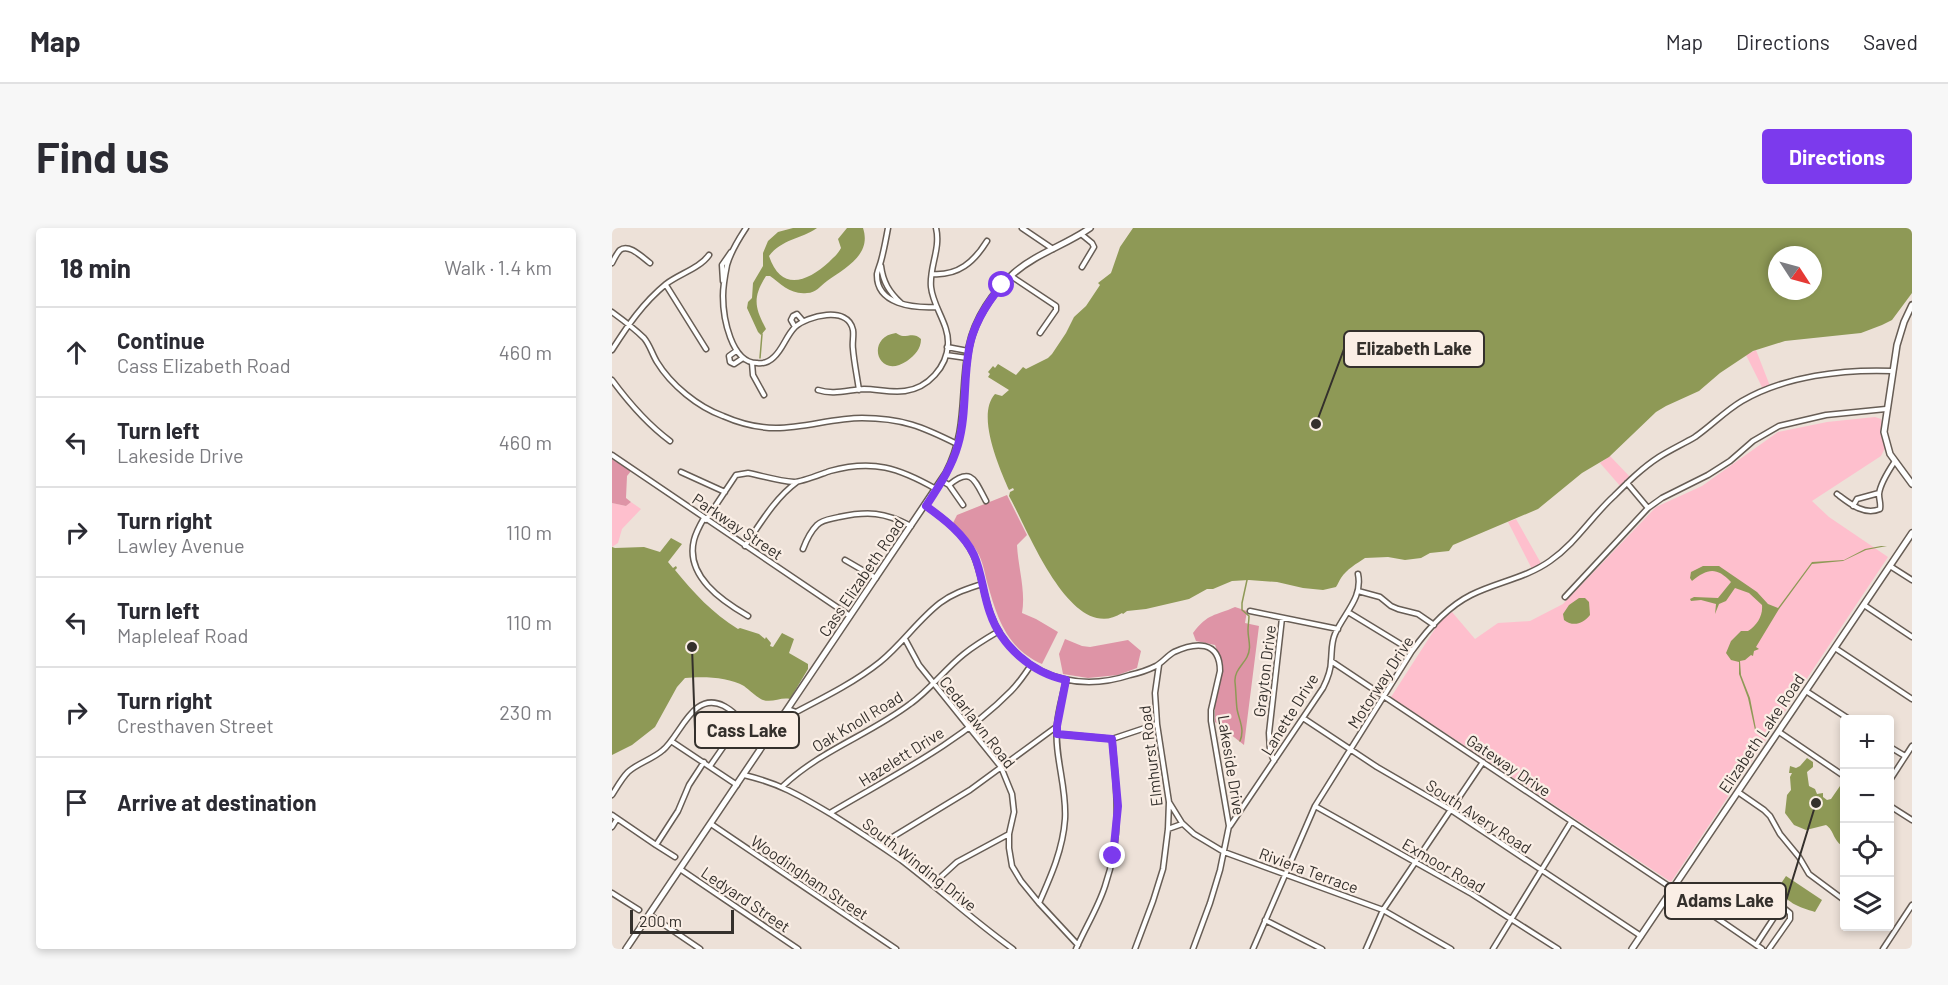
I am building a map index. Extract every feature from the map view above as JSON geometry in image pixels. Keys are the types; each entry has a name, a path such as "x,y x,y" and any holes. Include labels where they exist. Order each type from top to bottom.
{"street":[{"path":"746,228 725,265 723,284 723,310 736,351 742,358 752,363 764,363 773,358 795,327 803,321 831,314 840,316 850,323 853,330 853,349 859,390"},
{"path":"888,228 877,272 881,290 886,296 917,308 936,307"},
{"path":"818,390 829,393 875,389 896,392 916,388 935,375 948,347 947,330 936,307 931,288 937,250 936,228"},
{"path":"1022,228 1053,249"},
{"name":"Cass Elizabeth Road","path":"626,949 942,482 958,445 964,412 968,351 973,334 992,298 1011,276 1026,264 1090,228"},
{"path":"1081,234 1094,247 1082,267"},
{"path":"932,274 940,275 959,270 975,258 987,241"},
{"path":"612,263 620,250 629,249 650,263"},
{"path":"612,350 640,309 666,285 705,261 709,255"},
{"path":"880,263 887,288 901,303"},
{"path":"1011,276 1055,306 1056,310 1040,333"},
{"path":"666,285 706,349"},
{"path":"881,290 887,288"},
{"path":"1912,305 1904,322 1893,371 1884,432 1890,454 1912,484"},
{"path":"612,312 629,324 645,340 657,363 668,377 686,393 720,416 735,421 777,428 862,418 894,420 924,428 958,445"},
{"path":"795,327 791,320 793,316 797,314 803,321"},
{"path":"948,347 968,351"},
{"path":"736,351 729,356 730,362 734,364 742,358"},
{"path":"946,355 967,358"},
{"path":"752,363 753,375 764,395"},
{"name":"Motorway Drive","path":"1253,949 1315,806 1412,651 1450,610 1470,596 1533,572 1550,561 1566,549 1599,510 1627,483 1660,456 1696,436 1742,401 1767,389 1792,381 1813,377 1893,371"},
{"path":"612,380 632,406 670,441"},
{"path":"1565,597 1648,508 1730,461 1753,441 1779,426 1826,415 1886,409"},
{"name":"Parkway Street","path":"612,455 850,616"},
{"path":"1837,494 1859,509 1874,512 1880,509 1879,493 1895,461"},
{"path":"745,546 776,502 789,488 797,482 834,470 870,465 890,467 910,474 937,489"},
{"path":"681,472 725,492"},
{"path":"748,616 714,593 699,575 693,556 695,536 736,475 748,473 797,482"},
{"path":"950,485 959,477 969,476 974,479 986,501"},
{"path":"942,482 950,485 963,505"},
{"path":"1627,483 1648,508"},
{"path":"1853,506 1857,499 1879,493"},
{"name":"Lakeside Drive","path":"926,506 953,527 964,539 973,554 991,615 999,631 1014,651 1031,665 1066,680 1087,682 1129,676 1159,664 1173,653 1193,645 1208,646 1215,652 1220,670 1211,710 1211,722 1229,826 1210,903 1193,949"},
{"path":"803,549 817,525 826,520 864,512 898,519 911,527"},
{"name":"Elizabeth Lake Road","path":"1632,949 1912,533"},
{"path":"845,560 876,579"},
{"path":"1890,566 1912,580"},
{"name":"Lanette Drive","path":"1229,826 1328,679 1332,644 1358,591 1360,584 1358,574"},
{"path":"788,709 796,712 852,682 879,663 940,603 960,591 982,584"},
{"path":"1358,591 1380,597 1398,609 1418,614 1434,625"},
{"path":"1863,604 1912,637"},
{"path":"1250,611 1338,628"},
{"path":"1348,612 1412,651"},
{"name":"Grayton Drive","path":"1274,761 1270,751 1269,733 1282,618"},
{"name":"Oak Knoll Road","path":"783,786 800,770 818,758 902,710 963,655 999,631"},
{"name":"Cedarlawn Road","path":"905,639 919,665 970,726 1001,768 1012,794 1014,812 1009,834 1012,866 1021,881 1077,947"},
{"path":"1834,647 1912,699"},
{"name":"Gateway Drive","path":"1331,661 1762,949"},
{"name":"Elmhurst Road","path":"1135,949 1154,901 1163,869 1168,829 1169,802 1157,724 1155,693 1159,664"},
{"name":"Hazelett Drive","path":"830,813 918,762 970,726 1013,689 1031,665"},
{"path":"1039,903 1057,861 1065,819 1057,726 1066,680"},
{"path":"1806,691 1842,715"},
{"path":"612,795 628,772 656,756 700,706 715,703 737,715 738,725 710,766"},
{"name":"South Avery Road","path":"1303,718 1351,750 1451,810 1641,936"},
{"path":"1057,734 1112,739 1157,724"},
{"path":"881,846 970,790 1057,726"},
{"path":"1779,732 1840,773"},
{"path":"1077,947 1099,902 1113,856 1118,806 1112,739"},
{"path":"671,741 737,785"},
{"path":"1894,774 1912,746"},
{"path":"1894,749 1905,756"},
{"path":"656,845 678,811 689,785 704,762"},
{"path":"1366,949 1383,910 1483,762"},
{"name":"South Winding Drive","path":"744,775 783,786 830,813 881,846 1013,949"},
{"path":"1738,792 1770,816 1809,874 1840,896"},
{"name":"Riviera Terrace","path":"1169,802 1182,824 1224,852 1383,910 1451,949"},
{"name":"Exmoor Road","path":"1315,806 1512,918 1558,949"},
{"path":"1894,809 1912,820"},
{"path":"612,815 675,857"},
{"path":"612,827 617,819"},
{"path":"1493,949 1571,822"},
{"name":"Woodingham Street","path":"711,824 896,949"},
{"path":"1168,829 1182,824"},
{"path":"932,885 957,862 1009,834"},
{"name":"Ledyard Street","path":"680,869 798,949"},
{"path":"612,893 639,910"},
{"path":"1883,949 1912,905"},
{"path":"1756,945 1779,910 1785,909 1790,913 1790,919 1769,949"},
{"path":"650,915 700,949"},
{"path":"1265,920 1322,949"}],"shaded area":[{"path":"793,228 817,228 780,246 769,256 780,275 787,279 804,278 821,269 841,248 838,239 847,228 863,228 864,246 849,266 810,293 791,291 770,276 766,276 757,297 757,309 766,329 761,335 747,308 752,298 753,283 763,266 763,253 768,241 778,232"},
{"path":"1133,228 1912,228 1912,293 1892,320 1861,333 1785,341 1753,351 1720,373 1699,391 1656,412 1609,457 1582,473 1538,509 1453,545 1449,551 1430,553 1421,558 1405,560 1388,557 1365,558 1346,572 1336,587 1323,590 1277,582 1232,581 1213,589 1207,589 1189,599 1127,611 1103,619 1085,613 1069,599 1039,555 1009,496 1014,490 1013,488 1009,490 995,455 988,428 988,415 990,403 995,394 1002,396 1009,390 988,377 990,374 988,372 998,364 1016,375 1023,367 1026,369 1048,358 1066,333 1074,317 1086,306 1100,285 1098,283 1111,273 1120,247"},
{"path":"896,333 902,336 917,336 921,339 921,343 917,352 907,361 897,366 888,366 882,362 878,349 880,342 886,336"},
{"path":"1756,350 1770,386 1763,389 1746,355"},
{"path":"1875,417 1881,419 1885,448 1881,456 1812,501 1829,517 1888,557 1671,882 1391,697 1440,621 1452,612 1475,639 1498,623 1530,621 1563,604 1656,507 1702,486 1778,432 1827,422"},
{"path":"1610,456 1631,478 1621,487 1600,463"},
{"path":"612,459 631,471 627,476 626,498 631,502 626,506 612,503"},
{"path":"1007,495 1027,535 1017,545 1022,588 1022,613 1058,632 1042,664 1030,657 1011,640 999,619 979,555 971,542 953,523 957,515"},
{"path":"631,502 641,509 622,529 618,543 612,547 612,503 626,506"},
{"path":"1516,519 1542,565 1533,571 1508,522"},
{"path":"671,538 682,544 668,562 673,568 676,566 675,570 704,602 738,629 759,634 765,639 766,637 771,643 770,646 773,647 782,633 794,639 789,653 808,664 808,669 790,699 770,701 761,699 744,686 731,681 708,677 685,678 677,687 655,727 632,745 612,755 612,547 644,547 660,552"},
{"path":"1887,546 1866,550 1843,561 1812,564 1779,609 1756,647 1759,649 1754,651 1753,656 1740,661 1741,675 1750,698 1756,729 1767,736 1755,730 1748,698 1739,674 1739,662 1731,660 1726,653 1731,641 1741,631 1748,631 1757,623 1762,613 1762,605 1749,593 1735,588 1726,601 1719,604 1715,614 1716,604 1690,599 1694,597 1718,598 1731,582 1716,571 1702,574 1692,581 1691,572 1703,566 1719,566 1757,592 1768,604 1778,608 1812,562 1844,560 1865,549"},
{"path":"1579,598 1585,598 1589,602 1590,615 1578,624 1567,622 1563,614 1569,605"},
{"path":"1235,607 1247,611 1245,623 1259,626 1244,745 1215,722 1215,704 1223,665 1215,645 1196,641 1193,633 1208,618"},
{"path":"1065,639 1090,647 1128,640 1141,651 1137,668 1118,675 1088,678 1063,674 1059,654"},
{"path":"1807,758 1813,762 1813,767 1807,772 1809,786 1815,789 1817,794 1823,793 1823,797 1827,800 1831,799 1840,786 1840,844 1826,825 1806,830 1794,825 1785,813 1787,795 1791,790 1790,766 1796,768"},
{"path":"1786,876 1822,900 1815,912 1788,900 1780,885"}],"waterway":[{"path":"760,358 762,334"},
{"path":"1240,741 1242,729 1237,709 1235,678 1249,650 1249,616 1242,610 1247,580"}],"place":[{"name":"Elizabeth Lake","path":"1316,424"},
{"name":"Cass Lake","path":"692,647"},
{"name":"Adams Lake","path":"1816,803"}],"route":[{"path":"1002,285 983,312 971,338 967,358 964,412 958,445 946,473 926,506 953,527 973,554 991,615 1005,640 1022,659 1031,665 1066,680 1057,734 1112,739 1118,806 1113,856"}]}
